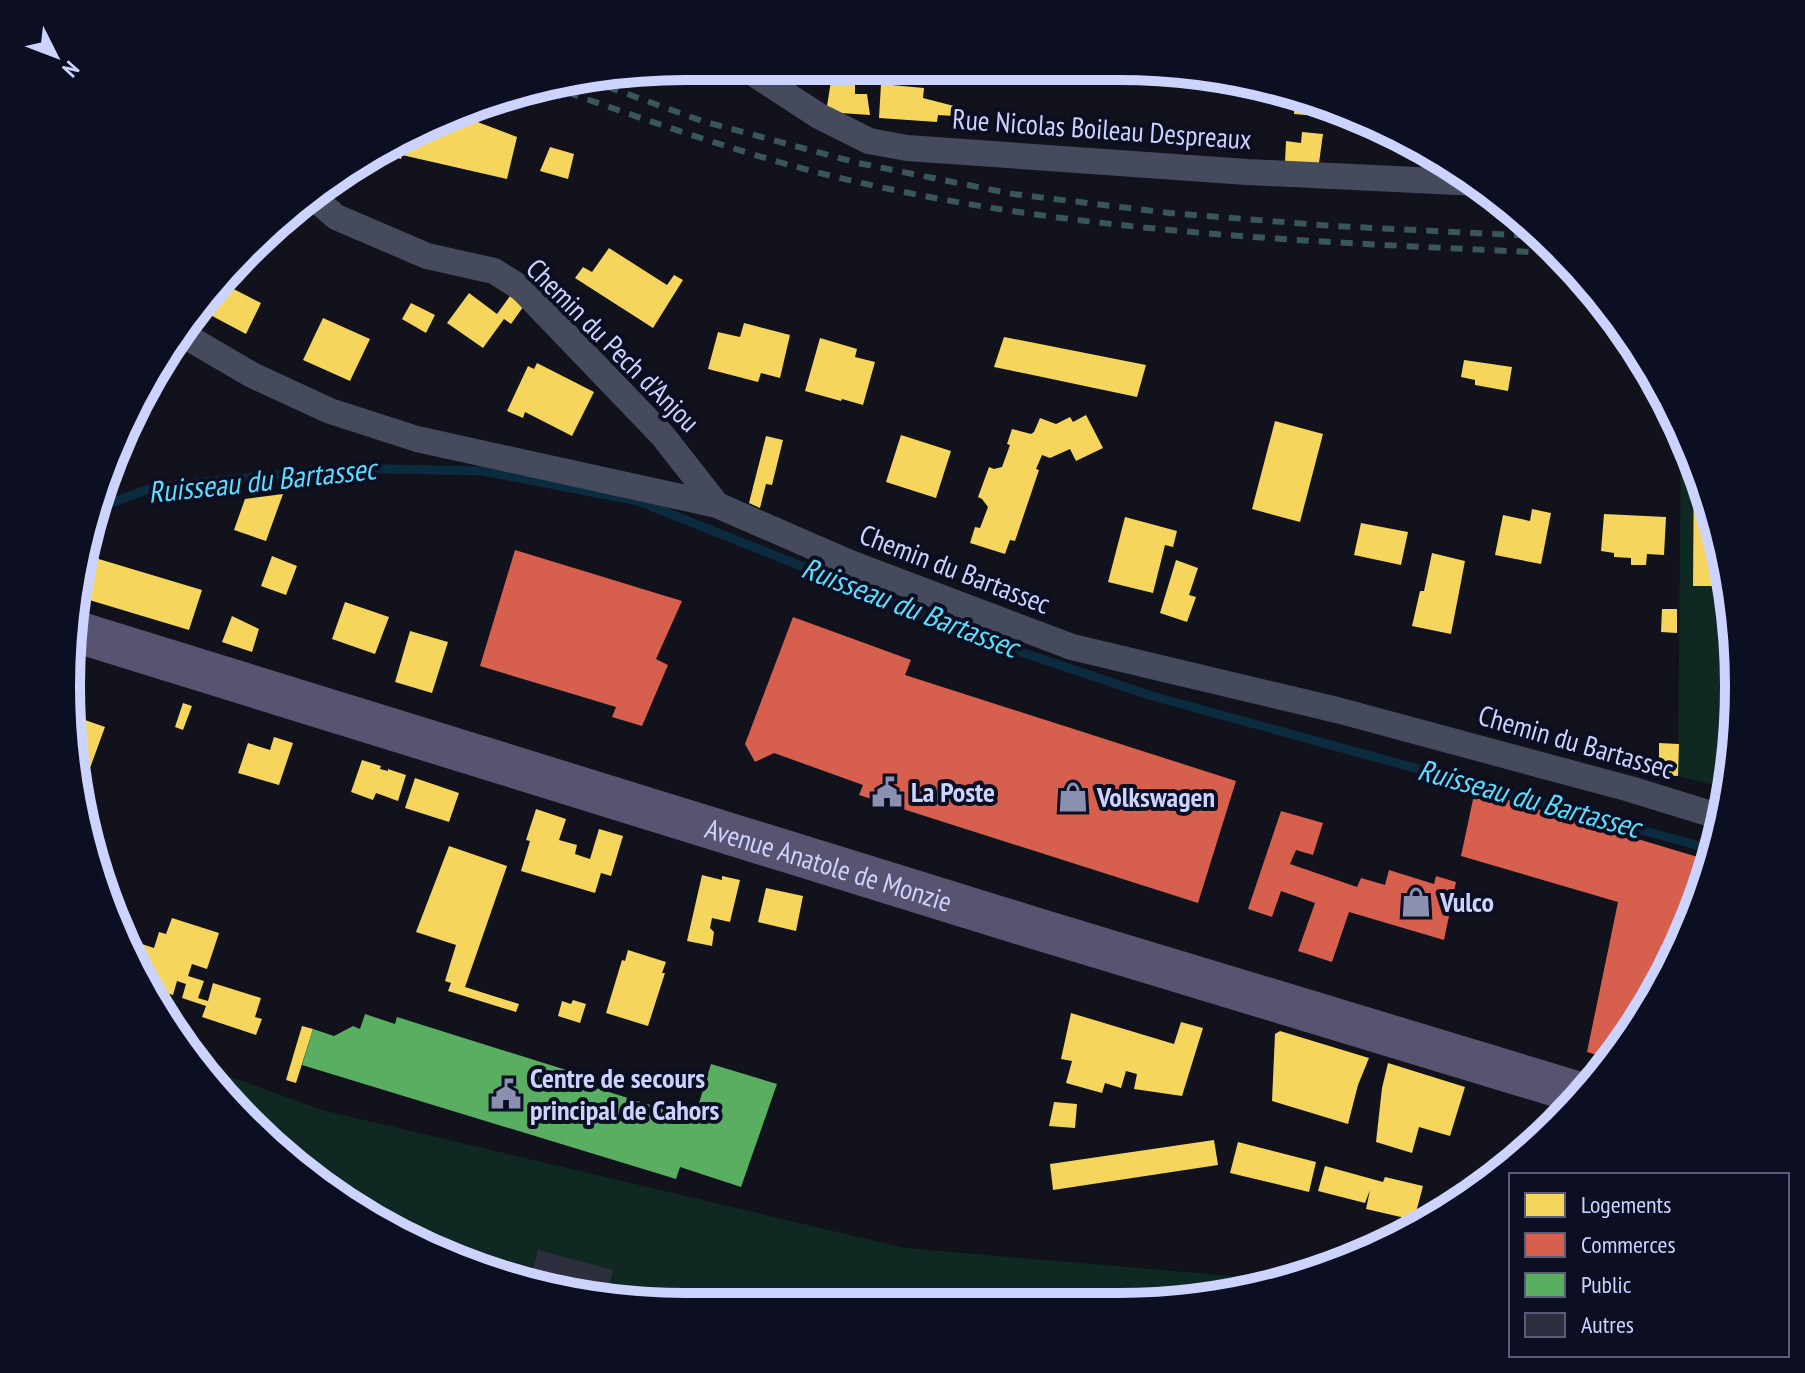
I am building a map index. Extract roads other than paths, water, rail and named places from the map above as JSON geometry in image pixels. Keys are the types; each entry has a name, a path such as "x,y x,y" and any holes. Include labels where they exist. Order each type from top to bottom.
{"main road":[{"name":"Avenue Anatole de Monzie","path":"82,634 1570,1090"}],"street":[{"name":"Rue Nicolas Boileau Despreaux","path":"764,80 819,116 869,141 907,148 1247,172 1455,182"},
{"name":"Chemin du Pech d'Anjou","path":"320,203 336,217 427,256 494,271 521,288 663,436 717,505"},
{"name":"Chemin du Bartassec","path":"190,339 252,375 330,411 403,434 717,505 850,563 1072,647 1337,710 1711,814"}],"waterway":[{"name":"Ruisseau du Bartassec","path":"109,504 154,487 343,468 483,471 638,501 1000,645 1152,696 1703,847"}],"railway":[{"path":"604,86 702,121 858,163 1013,194 1170,213 1333,226 1523,235"},
{"path":"567,92 775,161 939,199 1026,213 1201,233 1541,253"}],"place":[{"name":"La Poste","path":"887,792"},
{"name":"Volkswagen","path":"1073,797"},
{"name":"Vulco","path":"1416,902"},
{"name":"Centre de secours principal de Cahors","path":"506,1094"}]}
